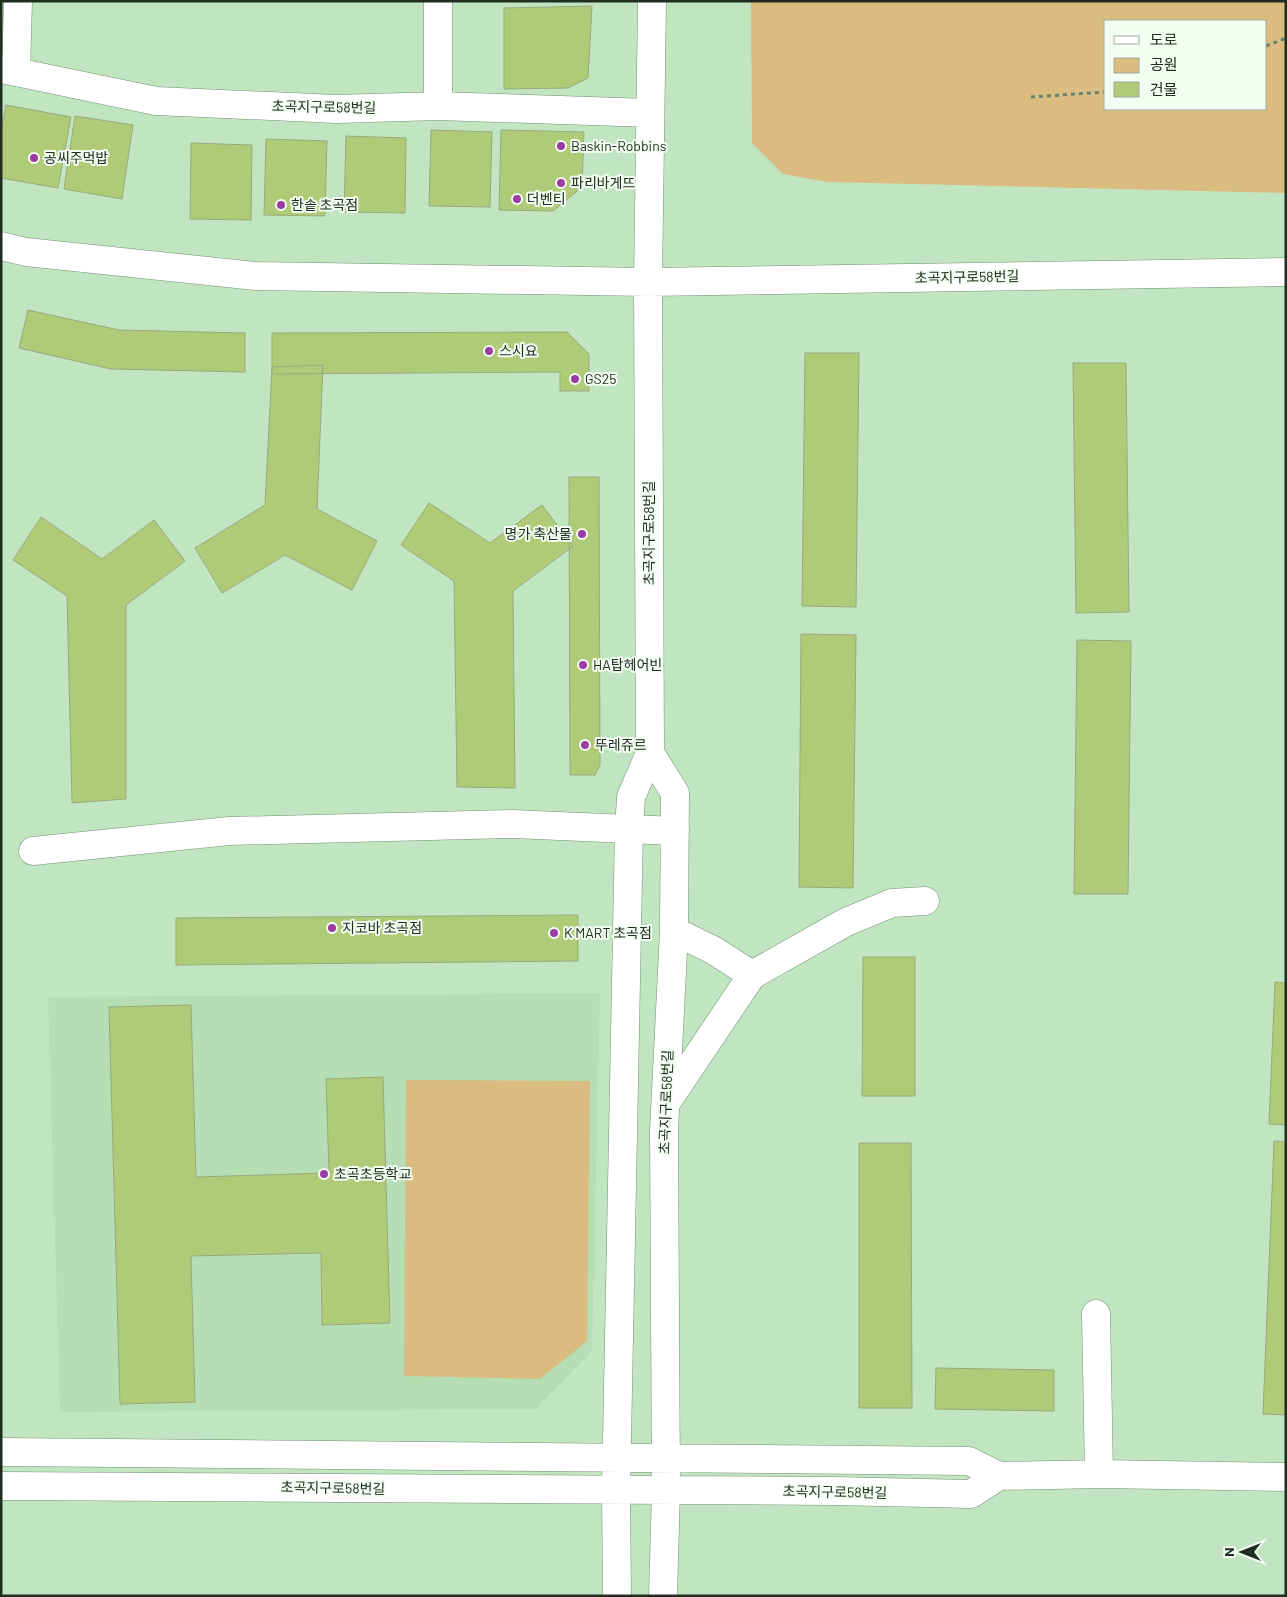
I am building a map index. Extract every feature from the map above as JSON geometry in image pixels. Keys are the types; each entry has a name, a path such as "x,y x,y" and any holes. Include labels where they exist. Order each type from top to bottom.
{"street":[{"path":"8,70 18,1"},
{"path":"438,1 438,106"},
{"name":"초곡지구로58번길","path":"617,1596 616,1491 629,829 631,797 650,754 648,282 652,1"},
{"name":"초곡지구로58번길","path":"8,70 156,101 336,109 438,106 650,113"},
{"name":"초곡지구로58번길","path":"1,246 26,252 256,276 648,282 1286,272"},
{"name":"초곡지구로58번길","path":"650,754 675,793 674,931 664,1151 666,1490 663,1596"},
{"path":"34,851 229,831 514,824 675,831"},
{"path":"666,1103 752,975 846,922 892,903 925,901"},
{"path":"674,931 713,950 752,975"},
{"path":"1096,1314 1099,1474"},
{"path":"1,1452 968,1461 999,1476 1099,1474 1286,1477"},
{"name":"초곡지구로58번길","path":"1,1486 971,1494 999,1476"}],"path":[{"path":"1267,46 1286,38"},
{"path":"1031,97 1104,92"}],"shaded area":[{"name":"초곡초등학교","path":"600,993 592,1351 536,1409 60,1412 48,997"}],"green space":[{"path":"751,1 1286,1 1286,193 828,182 783,174 752,143"},
{"path":"406,1080 590,1081 587,1341 540,1379 404,1376"}],"building":[{"path":"592,6 588,78 568,88 504,89 504,8"},
{"path":"6,105 71,117 58,188 1,178 1,130"},
{"path":"75,116 133,125 122,199 64,189"},
{"path":"431,130 492,132 490,207 429,206"},
{"path":"501,130 584,132 582,187 553,211 499,210"},
{"path":"346,136 406,138 405,213 344,212"},
{"path":"266,139 327,141 325,216 264,215"},
{"path":"191,143 252,145 251,220 190,219"},
{"path":"28,310 119,330 245,333 245,372 111,369 19,348"},
{"path":"567,332 589,354 589,391 560,391 560,372 272,374 272,333"},
{"path":"805,353 859,353 856,607 802,606"},
{"path":"1073,363 1126,363 1129,612 1076,613"},
{"path":"323,365 317,509 377,541 352,590 285,555 222,593 195,548 265,505 272,367"},
{"path":"569,477 599,477 600,765 595,775 570,775"},
{"path":"429,503 490,543 542,505 573,546 513,591 515,788 457,787 454,581 401,545"},
{"path":"41,517 102,559 154,520 185,561 126,605 126,799 72,803 67,596 13,560"},
{"path":"801,634 856,635 853,888 799,887"},
{"path":"1077,640 1131,641 1128,894 1074,894"},
{"path":"578,915 578,961 176,965 176,918"},
{"path":"863,957 915,957 915,1096 862,1096"},
{"path":"1275,982 1286,983 1286,1125 1269,1124"},
{"path":"191,1005 196,1177 329,1173 326,1079 383,1077 390,1323 322,1325 321,1253 191,1256 195,1402 120,1404 109,1007"},
{"path":"1274,1141 1286,1142 1286,1415 1263,1414"},
{"path":"859,1143 911,1143 912,1408 859,1408"},
{"path":"936,1368 1054,1370 1054,1411 935,1409"}],"place":[{"name":"Baskin-Robbins","path":"561,146"},
{"name":"공씨주먹밥","path":"34,158"},
{"name":"파리바게뜨","path":"561,183"},
{"name":"더벤티","path":"517,199"},
{"name":"한솥 초곡점","path":"281,205"},
{"name":"스시요","path":"489,351"},
{"name":"GS25","path":"575,379"},
{"name":"명가 축산물","path":"582,534"},
{"name":"HA탑헤어빈","path":"583,665"},
{"name":"뚜레쥬르","path":"585,745"},
{"name":"지코바 초곡점","path":"332,928"},
{"name":"K MART 초곡점","path":"554,933"},
{"name":"초곡초등학교","path":"324,1174"}]}
